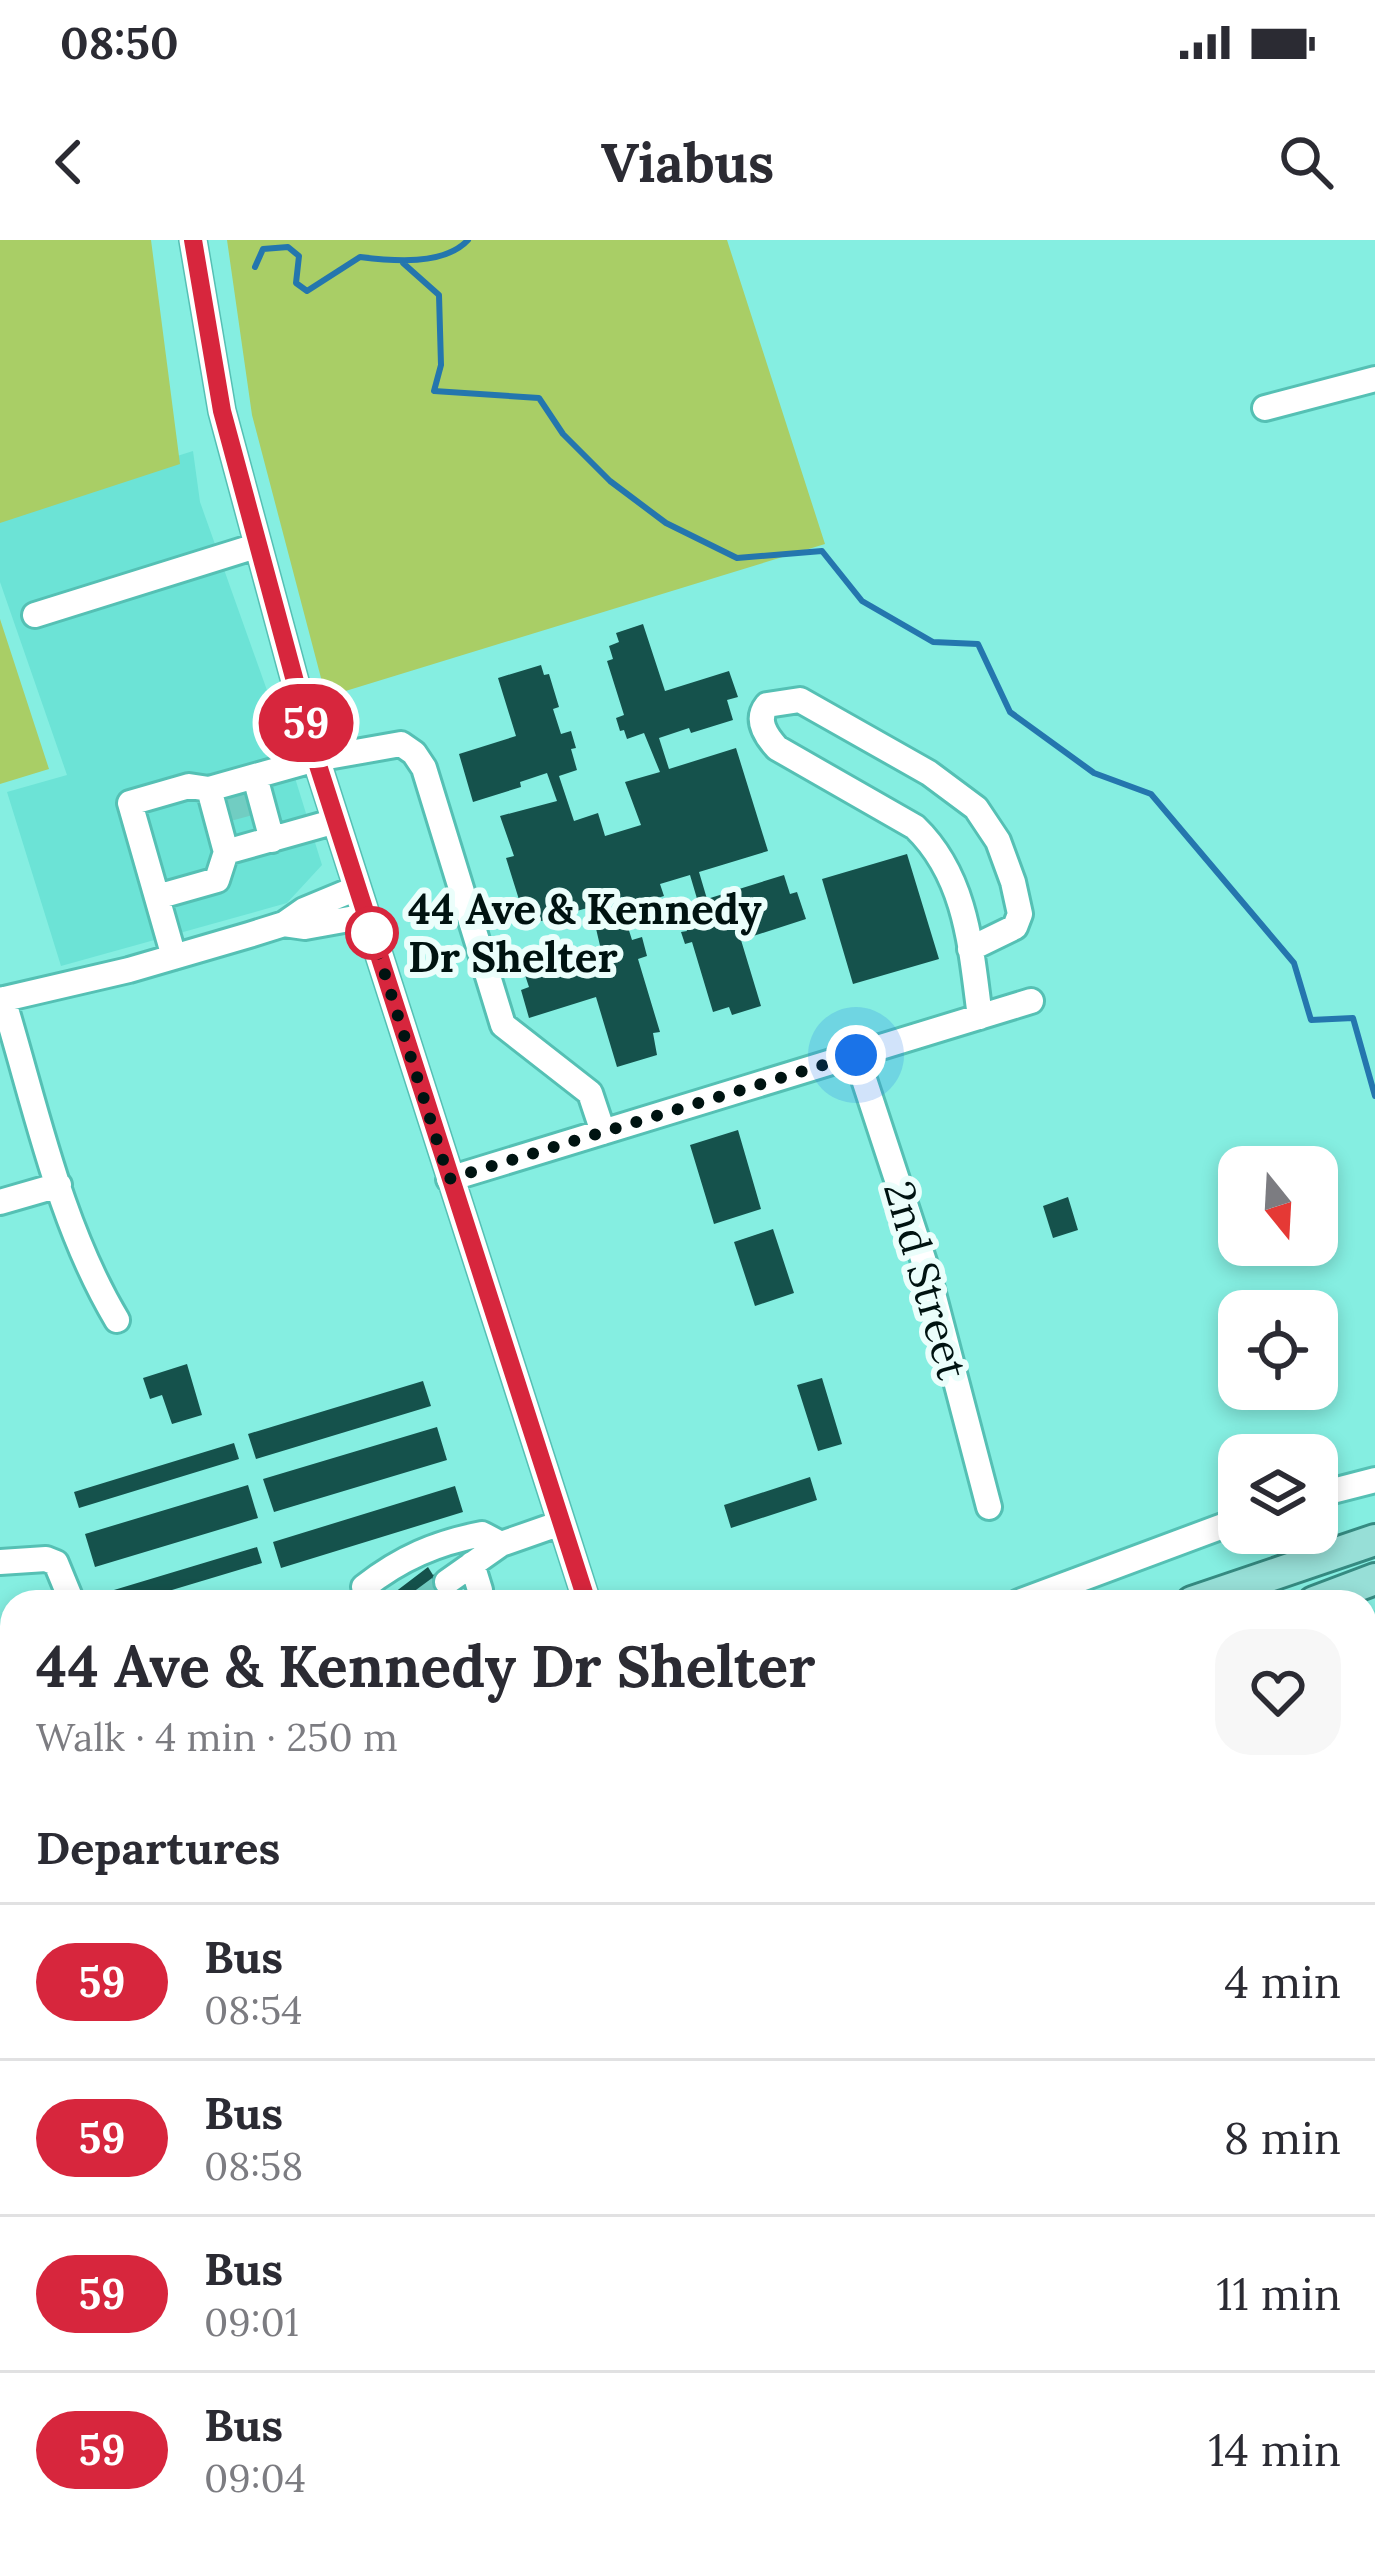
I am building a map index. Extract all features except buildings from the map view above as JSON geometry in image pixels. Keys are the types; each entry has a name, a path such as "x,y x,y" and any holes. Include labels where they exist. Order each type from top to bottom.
{"main road":[{"path":"1227,1590 1375,1540"},
{"path":"1346,1590 1375,1579"}],"street":[{"path":"193,240 222,411 316,759 583,1590"},
{"path":"1265,408 1375,379"},
{"path":"35,615 256,546"},
{"path":"970,949 1015,927 1020,914 998,841 976,808 929,773 800,700 767,705 762,722 777,748 915,827 934,845 950,873 970,949 980,1017"},
{"path":"174,957 130,803 189,786 232,786 316,759 401,744 415,753 424,768 503,1024 590,1093 603,1132"},
{"path":"232,786 247,841"},
{"path":"232,786 247,841"},
{"path":"157,897 217,880 247,841 336,821"},
{"path":"117,1320 82,1253 2,1000 284,924 357,888"},
{"path":"284,924 305,927 366,916"},
{"path":"449,1179 1031,1001"},
{"name":"2nd Street","path":"856,1055 928,1274 989,1507"},
{"path":"0,1202 59,1185"},
{"path":"1338,1490 1375,1480"},
{"path":"447,1582 501,1544 561,1523"},
{"path":"1051,1590 1218,1528"},
{"path":"360,1590 398,1561 442,1542 482,1534 501,1544"},
{"path":"0,1562 46,1559 56,1563 68,1590"},
{"path":"472,1564 480,1590"}],"shaded area":[{"path":"193,451 200,502 274,710 322,865 287,903 61,966 7,792 67,775 0,582 0,512"}],"green space":[{"path":"0,240 151,240 180,464 0,523"},
{"path":"227,240 727,240 825,544 326,697 252,415"},
{"path":"0,619 49,769 0,784"}],"waterway":[{"path":"255,267 263,249 288,247 299,256 296,283 307,291 360,257 432,258 468,240"},
{"path":"403,263 439,295 441,365 434,391 539,398 563,434 610,481 666,523 737,558 822,551 862,601 933,642 978,644 1010,712 1094,773 1151,794 1294,963 1311,1020 1353,1018 1375,1096"}],"tunnel":[{"path":"235,795 243,825"},
{"path":"436,1590 447,1582"}],"bus line":[{"name":"59","path":"193,240 222,411 316,759 583,1590"}],"place":[{"name":"44 Ave & Kennedy Dr Shelter","path":"372,933"}],"route":[{"path":"372,933 449,1179 856,1055"}]}
